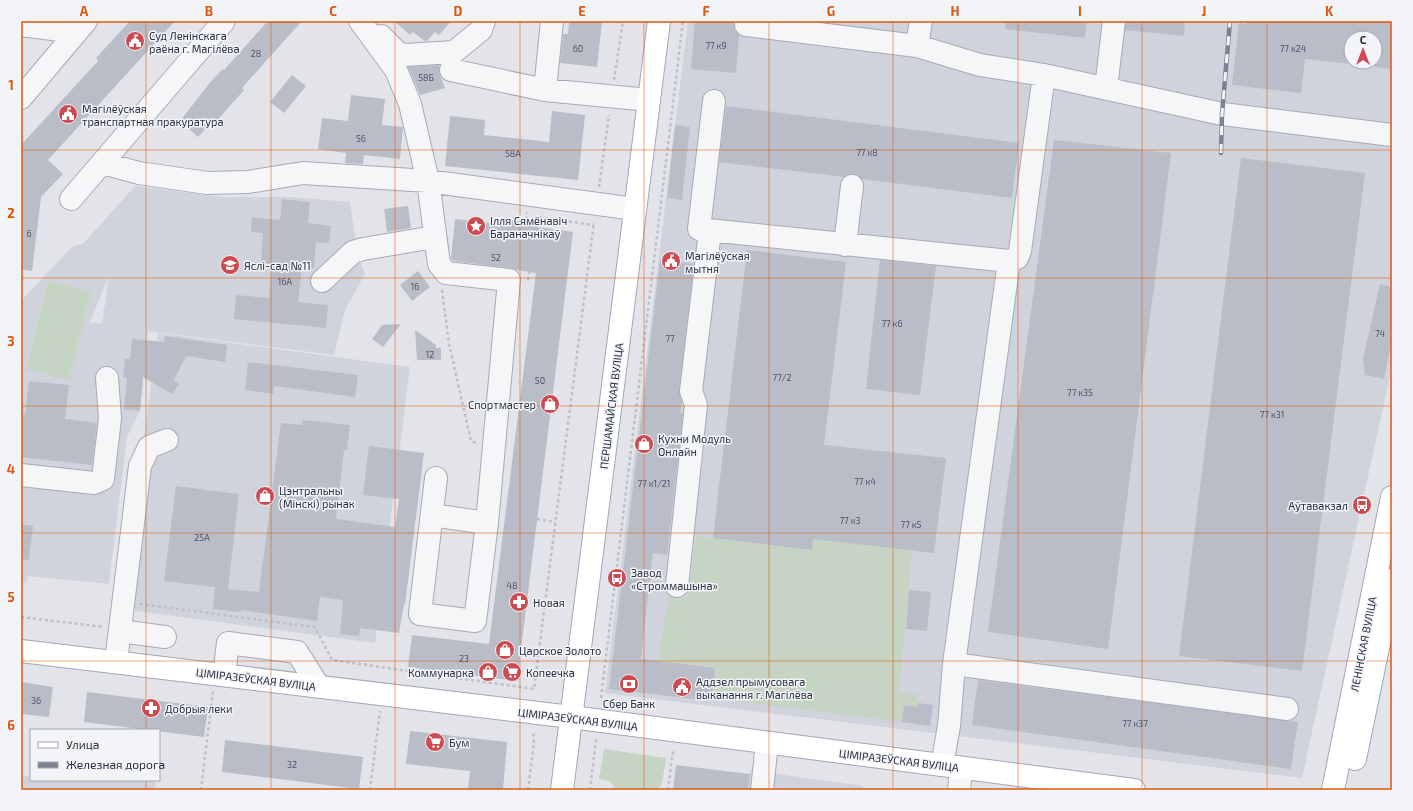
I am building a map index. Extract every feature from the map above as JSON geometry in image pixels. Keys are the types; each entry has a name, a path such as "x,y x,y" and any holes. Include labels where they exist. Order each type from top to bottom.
{"main road":[{"name":"ПЕРШАМАЙСКАЯ ВУЛІЦА","path":"562,790 659,21"},
{"name":"ЛЕНІНСКАЯ ВУЛІЦА","path":"1333,790 1392,497"},
{"name":"ЛЕНІНСКАЯ ВУЛІЦА","path":"1348,790 1392,580"},
{"name":"ЦІМІРАЗЕЎСКАЯ ВУЛІЦА","path":"21,651 116,662 219,681 319,687 571,717 951,767 1085,787 1125,790"}],"street":[{"path":"71,199 224,21"},
{"path":"360,21 396,70 410,104 428,181 434,237 442,268 518,284 494,449 475,621 420,614 436,478"},
{"path":"367,21 398,53 405,55 454,52 481,30 484,21"},
{"path":"545,90 552,21"},
{"path":"917,46 921,21"},
{"path":"1106,88 1114,21"},
{"path":"21,25 81,27"},
{"path":"746,25 816,27 917,46 980,65 1044,75 1222,114 1392,135"},
{"path":"21,98 81,27"},
{"path":"451,70 545,90 649,100"},
{"path":"714,101 699,229 1009,261 1017,258 1020,251 1044,75"},
{"path":"102,163 139,173 208,183 248,182 303,173 428,181 528,195 595,215 635,209"},
{"path":"845,245 852,186"},
{"path":"677,586 696,405 691,391 710,231"},
{"path":"322,281 353,252 434,237"},
{"path":"959,790 951,767 949,726 954,664 1009,261"},
{"path":"21,475 94,483 103,479 110,418 107,378"},
{"path":"116,662 140,466 150,447 167,440"},
{"path":"432,515 487,523"},
{"path":"121,622 164,637"},
{"path":"219,681 228,643 297,652 319,687"},
{"path":"954,664 1287,709"},
{"path":"762,790 767,743"}],"path":[{"path":"21,617 107,628 121,622 131,603 315,627 332,660 534,689 595,215 623,21"},
{"path":"601,698 683,21"},
{"path":"518,284 520,282 528,195"},
{"path":"518,284 537,217 595,215"},
{"path":"442,268 449,344 471,441 494,449"},
{"path":"537,519 555,522"},
{"path":"201,790 219,681"},
{"path":"370,790 380,708"},
{"path":"528,790 534,743 533,727"},
{"path":"590,790 596,739"},
{"path":"668,790 673,751"}],"shaded area":[{"path":"688,21 1392,21 1392,367 1302,778 605,693"},
{"path":"135,186 224,197 291,197 350,202 358,257 365,274 345,310 334,355 148,331 140,411 127,437 109,584 28,576 26,583 21,582 21,301 73,246 83,244","holes":["109,276 102,324 90,322"]},
{"name":"Цэнтральны (Мінскі) рынак","path":"158,333 410,367 375,643 121,609"},
{"path":"750,770 863,786 863,790 748,790"},
{"path":"21,775 30,776 30,781 156,781 155,790 21,790"}],"green space":[{"path":"48,281 91,292 69,380 26,369"},
{"path":"696,536 811,550 813,539 912,550 899,692 918,695 918,707 904,705 902,722 711,698 715,668 658,661 669,596 689,597"},
{"path":"604,749 666,758 662,784 657,790 616,790 610,781 599,779"}],"building":[{"path":"130,21 175,21 48,160 63,174 41,197 32,271 21,269 21,145 98,61 96,58"},
{"path":"268,21 302,21 242,88 244,90 212,127 210,124 198,137 180,121 212,80 223,69 224,70"},
{"path":"394,21 451,21 439,35 435,32 427,41 425,41 413,32 410,35"},
{"path":"569,21 602,21 597,67 560,63 563,34 568,34"},
{"path":"695,21 735,21 734,30 739,35 736,73 691,69"},
{"path":"1006,21 1087,21 1085,38 1005,29"},
{"path":"1126,21 1185,21 1184,36 1125,30"},
{"path":"1246,21 1392,21 1392,69 1383,68 1383,30 1343,30 1343,63 1305,59 1301,93 1232,85 1239,23 1246,24"},
{"path":"439,65 439,73 445,88 420,95 408,67"},
{"path":"292,75 306,86 284,113 270,102"},
{"path":"351,95 385,99 382,125 403,127 400,159 364,155 363,164 345,163 346,153 318,149 322,118 348,121"},
{"path":"726,106 1019,143 1012,198 862,179 854,174 844,177 719,162"},
{"path":"552,111 585,115 578,180 445,166 450,116 485,120 484,135 549,142"},
{"path":"675,125 690,127 682,200 667,198"},
{"path":"1054,140 1171,153 1108,649 988,632"},
{"path":"1241,158 1365,173 1302,671 1179,656"},
{"path":"282,199 310,202 308,223 331,226 329,243 316,242 314,268 302,266 298,302 328,305 326,328 234,319 236,295 269,298 272,264 261,263 263,233 251,232 252,217 280,220"},
{"path":"408,206 411,228 387,232 384,209"},
{"path":"455,219 509,225 510,220 524,222 523,225 573,232 517,681 408,667 412,635 489,644 536,273 510,268 453,261 451,258"},
{"path":"747,250 846,262 824,445 946,458 934,553 813,539 812,550 713,538"},
{"path":"660,260 694,264 679,390 682,402 680,413 683,413 667,555 653,553 641,659 715,668 711,701 609,689"},
{"path":"880,260 936,266 920,395 866,389"},
{"path":"418,271 430,287 412,301 400,285"},
{"path":"1380,284 1392,287 1392,339 1384,379 1365,375 1363,359"},
{"path":"401,324 383,347 372,339 382,325"},
{"path":"415,330 436,345 436,348 441,348 441,360 417,360"},
{"path":"165,336 227,345 225,362 186,356 174,380 179,384 172,394 143,377 140,411 124,409 127,378 123,377 125,359 130,359 132,339 164,342"},
{"path":"248,362 358,375 355,397 274,386 273,394 245,390"},
{"path":"29,381 69,385 65,419 97,423 92,465 21,457 21,414 25,415"},
{"path":"303,420 350,425 347,450 344,450 336,519 395,527 399,499 363,495 369,446 424,453 405,605 404,604 399,633 360,628 359,636 340,634 343,600 320,597 317,621 241,610 241,612 213,609 215,587 164,581 176,486 239,494 228,589 259,592 281,423 302,425"},
{"path":"21,524 33,526 29,560 21,559"},
{"path":"909,590 931,592 927,631 906,629"},
{"path":"978,680 1298,722 1291,769 972,725"},
{"path":"21,682 53,687 49,717 21,714"},
{"path":"87,692 208,707 204,737 160,732 160,729 140,729 84,722"},
{"path":"918,703 933,705 930,726 902,722 904,705 918,707"},
{"path":"410,731 507,742 503,790 468,790 470,771 406,764"},
{"path":"225,740 363,757 359,789 222,772"},
{"path":"676,765 750,774 748,790 673,790"}],"railway":[{"path":"1221,153 1222,114 1230,21"}],"place":[{"name":"Суд Ленінскага раёна г. Магілёва","path":"135,41"},
{"name":"Магілёўская транспартная пракуратура","path":"68,114"},
{"name":"Ілля Сямёнавіч Бараначнікаў","path":"476,226"},
{"name":"Магілёўская мытня","path":"671,261"},
{"name":"Яслі-сад №11","path":"230,265"},
{"name":"Спортмастер","path":"550,404"},
{"name":"Кухни Модуль Онлайн","path":"644,444"},
{"name":"Цэнтральны (Мінскі) рынак","path":"265,496"},
{"name":"Аўтавакзал","path":"1362,505"},
{"name":"Завод «Строммашына»","path":"617,578"},
{"name":"Новая","path":"519,602"},
{"name":"Царское Золото","path":"505,650"},
{"name":"Коммунарка","path":"488,672"},
{"name":"Копеечка","path":"512,672"},
{"name":"Сбер Банк","path":"629,684"},
{"name":"Аддзел прымусовага выканання г. Магілёва","path":"682,687"},
{"name":"Добрыя леки","path":"151,708"},
{"name":"Бум","path":"435,742"}]}
